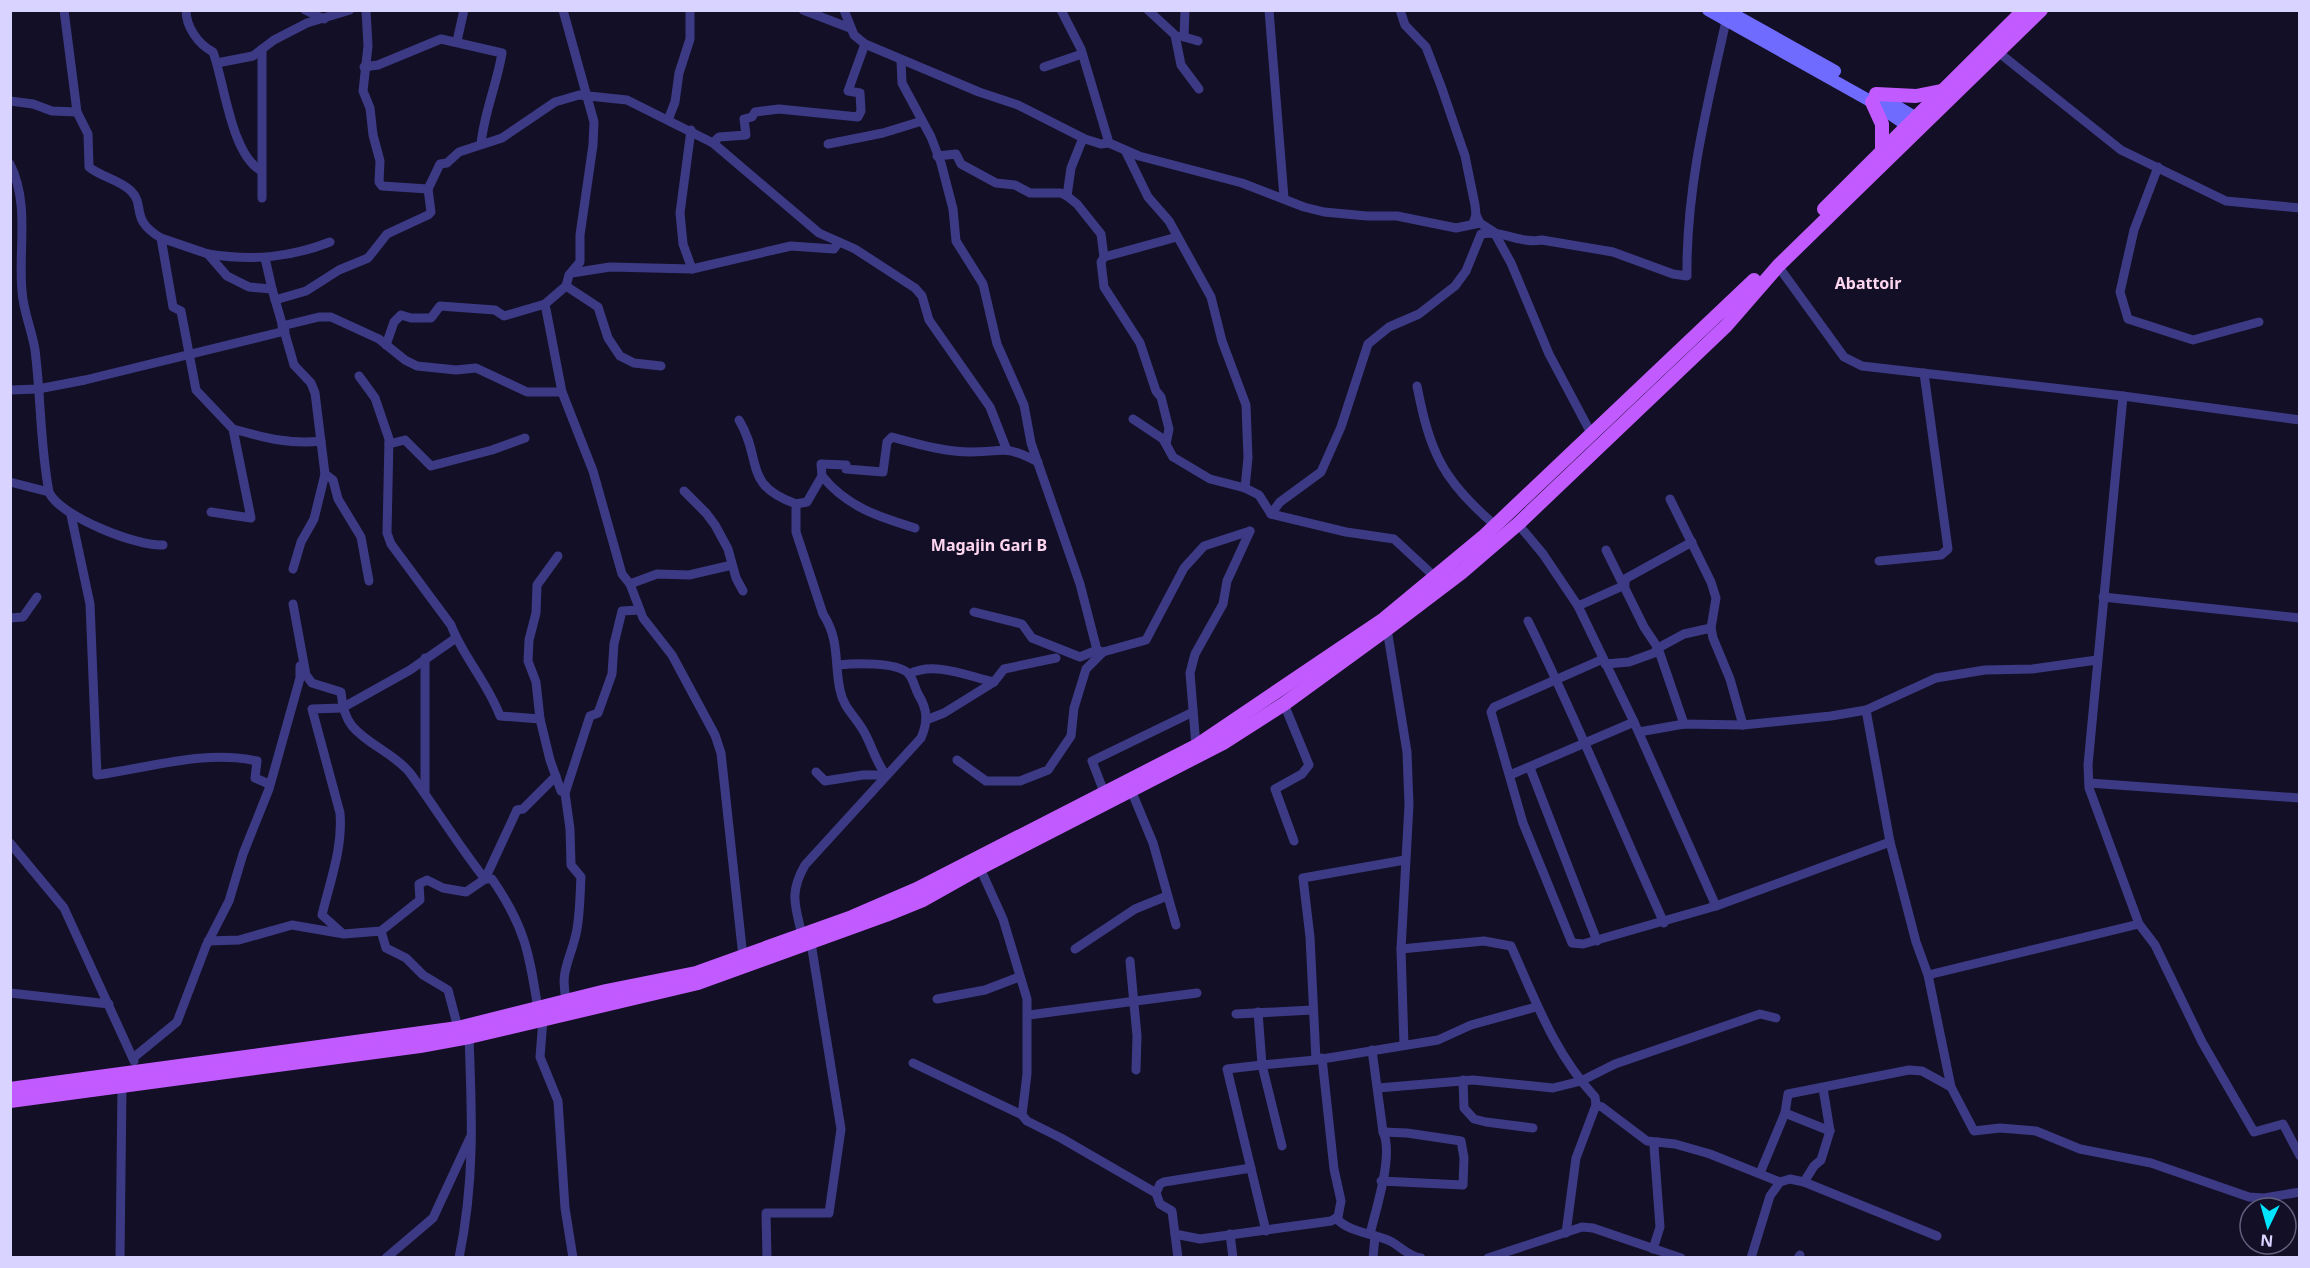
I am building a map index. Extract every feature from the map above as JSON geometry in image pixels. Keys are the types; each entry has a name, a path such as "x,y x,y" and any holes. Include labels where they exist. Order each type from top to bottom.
{"main road":[{"path":"1708,10 1727,13 1916,124"},
{"path":"854,921 1196,746 1384,619 1496,526 1718,317 1882,149 1916,124 1943,91 2024,10"},
{"path":"10,1089 458,1028 698,983 854,921 923,900 980,868 1223,743 1284,704 1387,629 1461,573 1518,524 1726,326 1778,266 1916,124 1998,52 2041,10"},
{"path":"1874,98 1916,96 1943,91"},
{"path":"1874,98 1882,124 1882,149"},
{"path":"10,1101 122,1086 138,1070 469,1037 541,1014 567,1002 606,991 696,973 814,936"}],"street":[{"path":"64,10 77,112 88,134 89,167 131,191 136,200 142,224 161,238 208,254 231,258 265,258 308,251 330,242"},
{"path":"186,10 187,24 206,48 213,52 224,98 243,150 254,167 260,170"},
{"path":"306,10 324,19"},
{"path":"217,63 253,57 274,40 307,23 350,10"},
{"path":"366,10 368,46 363,91 370,108 373,135 380,161 379,182 382,186 392,188 428,189"},
{"path":"386,345 394,322 401,315 411,318 431,318 440,306 495,310 504,316 545,304 566,286 580,262 581,226 593,145 594,122 562,10"},
{"path":"668,120 675,102 679,73 690,39 690,10"},
{"path":"803,10 850,28"},
{"path":"844,10 850,28 865,44 979,92 1018,105 1083,138 1101,144 1109,143 1126,152 1242,183 1324,212 1397,216 1456,228 1476,221"},
{"path":"1061,10 1082,54 1109,143"},
{"path":"1148,10 1180,36 1198,41"},
{"path":"1185,10 1180,36 1181,65 1199,89"},
{"path":"1269,10 1284,198"},
{"path":"1400,10 1405,25 1426,47 1457,128 1476,221 1494,232 1533,242 1542,240 1613,252 1673,274 1687,276 1686,227 1698,144 1727,13"},
{"path":"457,41 460,11"},
{"path":"364,67 378,64 439,40 457,41 502,52 496,86 483,124 481,144"},
{"path":"712,143 719,137 746,135 744,119 752,117 758,111 786,110 858,117 861,111 860,93 848,91 865,44"},
{"path":"262,49 260,170 262,198"},
{"path":"1998,52 2121,150 2226,201 2300,208"},
{"path":"1044,67 1082,54"},
{"path":"901,60 902,83 938,156 953,209 956,241 983,284 996,344 1024,405 1038,462 1080,584 1100,651"},
{"path":"275,300 306,291 339,270 368,258 387,234 428,215 431,212 428,189 440,164 447,163 459,152 502,138 555,102 579,95 627,100 691,130 712,143 801,215 819,233 839,242 902,279 922,296 929,320 990,407 1006,448"},
{"path":"10,101 33,104 52,111 77,112"},
{"path":"828,144 883,133 922,121"},
{"path":"691,130 680,213 683,244 692,269"},
{"path":"1066,196 1071,168 1083,138"},
{"path":"1126,152 1148,197 1169,221 1210,297 1222,341 1246,405 1248,458 1245,488"},
{"path":"938,156 956,154 961,164 996,183 1015,185 1030,193 1061,193 1077,204 1101,234 1104,287 1140,343 1152,382 1161,397 1170,429 1166,444"},
{"path":"10,165 18,179 23,211 20,230 22,294 34,348 51,498 71,515 118,536 154,546 163,545"},
{"path":"2158,167 2134,230 2120,292 2128,320 2193,340 2259,322"},
{"path":"1494,232 1511,263 1549,354 1592,435"},
{"path":"1271,514 1280,502 1320,472 1326,463 1341,428 1368,344 1389,327 1419,314 1455,286 1466,272 1481,234 1494,232"},
{"path":"1104,257 1177,237"},
{"path":"161,238 173,307 181,310 196,390 233,429 256,437 296,443 321,441"},
{"path":"572,273 610,267 692,269 791,246 834,249 839,242"},
{"path":"208,254 227,276 249,287 272,289"},
{"path":"265,258 294,365 311,383 315,393 325,474 314,519 301,542 293,569"},
{"path":"1778,266 1844,357 1862,366 2123,396 2300,420"},
{"path":"566,286 598,307 605,330 620,356 634,363 661,366"},
{"path":"545,304 562,392 593,471 622,574 630,584 639,610 672,655 715,735 721,753 743,957"},
{"path":"10,390 38,389 85,380 283,329 319,317 331,317 379,339 417,366 456,370 476,368 527,392 562,392"},
{"path":"1879,561 1941,555 1948,549 1924,373"},
{"path":"359,376 375,398 389,444 387,533 391,544 451,625 500,716 540,719"},
{"path":"1417,386 1426,433 1443,471 1468,503 1496,526"},
{"path":"2123,396 2097,660 2088,765 2089,783 2139,924 2155,945 2202,1042 2254,1132 2283,1124 2300,1156"},
{"path":"1132,418 1152,430 1166,444 1173,457 1210,479 1245,488 1259,495 1263,505 1271,514 1346,532 1394,539 1435,577"},
{"path":"739,420 761,485 796,504 807,502 822,476 821,464 846,465 846,469 862,472 883,472 888,438 892,437 930,448 970,452 1006,448 1038,462"},
{"path":"211,512 251,518 233,429"},
{"path":"389,444 405,440 431,466 492,450 525,438"},
{"path":"325,474 333,480 338,499 361,537 369,581"},
{"path":"822,476 846,501 864,511 915,528"},
{"path":"10,482 49,492"},
{"path":"684,491 715,525 728,549 743,591"},
{"path":"1670,499 1705,567 1716,598 1711,628 1731,679 1743,725"},
{"path":"796,504 796,532 823,614 831,625 839,665 840,691 849,712 862,727 876,762 885,775"},
{"path":"71,515 90,604 97,775 184,761 241,757 257,761 255,778 269,784"},
{"path":"1518,524 1543,554 1578,606 1639,732 1716,906"},
{"path":"974,612 1022,624 1032,638 1080,657 1146,640 1184,568 1204,546 1250,531 1227,581 1223,604 1195,654 1190,674 1196,746"},
{"path":"1625,585 1625,579 1692,542"},
{"path":"1606,550 1644,627 1658,648 1684,724"},
{"path":"558,556 537,585 536,613 529,640 528,661 536,682 540,719 556,776 561,791 565,792"},
{"path":"630,584 657,574 688,575 732,565"},
{"path":"1578,606 1625,585"},
{"path":"10,618 23,617 37,597"},
{"path":"2103,597 2300,618"},
{"path":"293,604 306,675 312,684 341,692 342,708 351,725 409,772 416,784 425,791 462,849 485,879"},
{"path":"567,1002 562,986 564,969 577,929 581,877 570,865 570,830 565,792 590,716 598,712 612,674 614,644 622,612 639,610"},
{"path":"1528,621 1557,680 1583,744 1664,923"},
{"path":"1711,628 1684,634 1658,648 1654,653 1629,662 1604,662 1494,707 1491,712 1523,824 1572,942 1583,944 1664,923 1890,842"},
{"path":"1387,629 1407,752 1409,805 1401,949 1404,1045"},
{"path":"344,934 322,915 332,870 338,859 341,829 340,813 312,709 342,708 410,670 424,658 456,638"},
{"path":"10,843 64,908 138,1070 177,1022 208,941 229,901 243,854 269,784 300,678 302,650"},
{"path":"957,760 986,781 1020,781 1048,770 1071,736 1074,708 1086,669 1100,651"},
{"path":"424,658 425,791"},
{"path":"927,720 944,713 994,682 1004,669 1056,658"},
{"path":"1639,732 1684,724 1743,725 1866,710 1936,678 1985,670 2032,669 2097,660"},
{"path":"767,1257 766,1213 829,1214 841,1129 814,936 794,903 794,885 805,865 921,738 927,720 925,706 909,674 898,668 866,664 839,665"},
{"path":"909,674 920,668 933,668 994,682"},
{"path":"1284,704 1310,765 1302,774 1275,789 1294,841"},
{"path":"1866,710 1890,842 1916,942 1928,975 1951,1087 1974,1131 2011,1128 2036,1131 2080,1149 2151,1163 2250,1197 2300,1192"},
{"path":"1104,792 1092,761 1193,712"},
{"path":"1510,775 1634,722"},
{"path":"1530,768 1597,941"},
{"path":"816,772 825,782 863,775 885,775"},
{"path":"208,941 239,940 301,925 344,934 381,931 420,900 419,884 428,880 443,888 466,892 485,879 517,810 523,809 556,776"},
{"path":"2089,783 2300,798"},
{"path":"1131,790 1153,843 1176,925"},
{"path":"1175,1234 1200,1239 1266,1231 1331,1221 1341,1210 1313,1010 1310,937 1303,878 1405,860"},
{"path":"980,868 1003,919 1027,999 1029,1015 1027,1074 1022,1115"},
{"path":"485,879 492,879 513,910 524,935 541,1014 540,1057 558,1101 566,1208 573,1257"},
{"path":"1076,949 1135,909 1167,896"},
{"path":"1928,975 2139,924"},
{"path":"381,931 387,948 406,958 423,975 448,990 458,1028"},
{"path":"1401,949 1484,941 1510,946 1536,1007 1559,1052 1595,1097 1596,1105 1576,1158 1566,1233"},
{"path":"1130,961 1136,1070"},
{"path":"937,999 985,990 1019,977"},
{"path":"10,993 109,1004"},
{"path":"1029,1015 1197,993"},
{"path":"1266,1231 1227,1071 1229,1068 1319,1059 1438,1040 1471,1025 1536,1007"},
{"path":"1236,1014 1313,1010"},
{"path":"1258,1012 1262,1065 1282,1146"},
{"path":"1378,1088 1463,1080 1553,1088 1581,1081 1615,1064 1760,1014 1776,1018"},
{"path":"459,1257 468,1216 473,1133 469,1037"},
{"path":"1372,1050 1383,1132 1387,1140 1373,1235 1373,1257"},
{"path":"913,1064 1022,1115 1027,1121 1156,1193 1160,1204 1172,1211 1178,1257"},
{"path":"1760,1173 1785,1113 1788,1094 1909,1070 1922,1071 1951,1087"},
{"path":"1463,1080 1464,1108 1474,1119 1533,1128"},
{"path":"120,1257 122,1086"},
{"path":"1804,1182 1814,1166 1821,1161 1830,1131 1824,1088"},
{"path":"1596,1105 1602,1107 1647,1141 1710,1154 1780,1182"},
{"path":"1785,1113 1830,1131"},
{"path":"1381,1181 1463,1185 1464,1158 1461,1141 1383,1132"},
{"path":"386,1257 433,1218 473,1133"},
{"path":"1653,1249 1660,1227 1654,1146 1658,1142"},
{"path":"1156,1193 1160,1184 1164,1182 1251,1168"},
{"path":"1750,1257 1770,1196 1780,1182 1790,1179 1804,1182 1937,1236"},
{"path":"1336,1218 1346,1227 1373,1235 1420,1257"},
{"path":"1488,1257 1516,1250 1554,1234 1566,1233 1582,1227 1593,1228 1681,1257"},
{"path":"1230,1234 1233,1257"}],"district":[{"name":"Abattoir","path":"1868,283"},
{"name":"Magajin Gari B","path":"989,545"}]}
